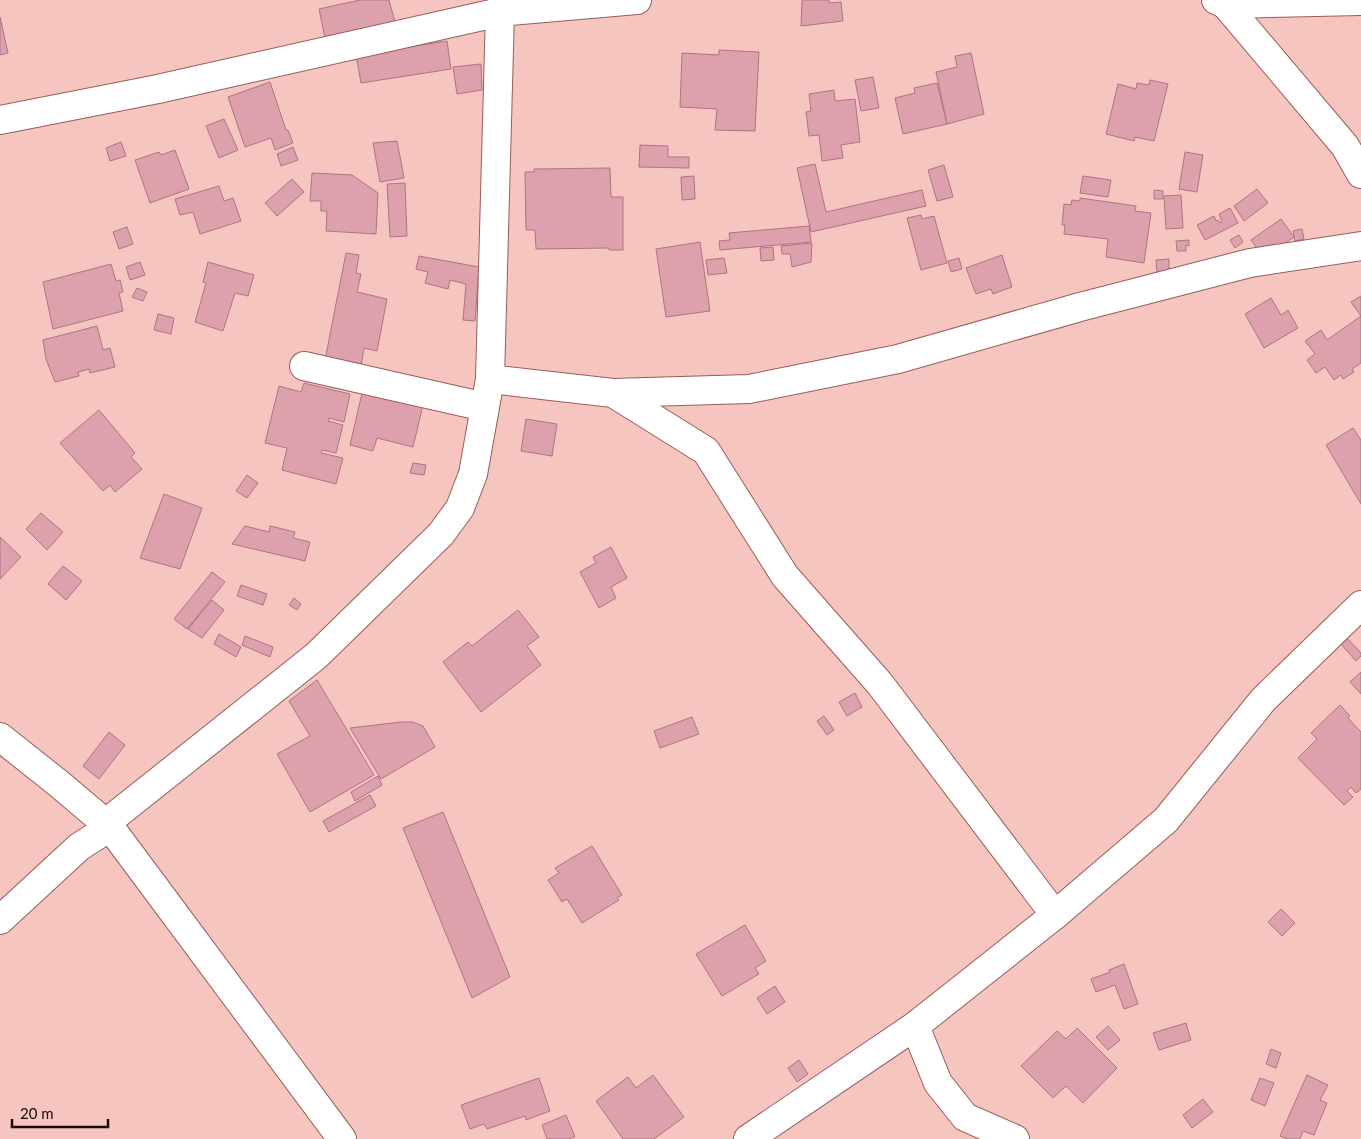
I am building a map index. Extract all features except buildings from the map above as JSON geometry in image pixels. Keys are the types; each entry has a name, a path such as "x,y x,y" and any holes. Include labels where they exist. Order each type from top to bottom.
{"street":[{"path":"0,120 158,89 502,6 637,0"},
{"path":"1222,1 1361,1"},
{"path":"1222,1 1345,146 1361,174"},
{"path":"0,920 79,847 316,656 441,534 460,508 473,474 490,379 502,6"},
{"path":"490,379 613,393 750,389 898,359 1080,307 1250,263 1361,246"},
{"path":"304,366 485,407"},
{"path":"613,393 706,451 785,576 880,684 1055,915"},
{"path":"748,1139 915,1026 1055,915 1166,820 1263,700 1361,605"},
{"path":"0,737 108,825 342,1139"},
{"path":"915,1026 938,1083 965,1117 1015,1139"}]}
